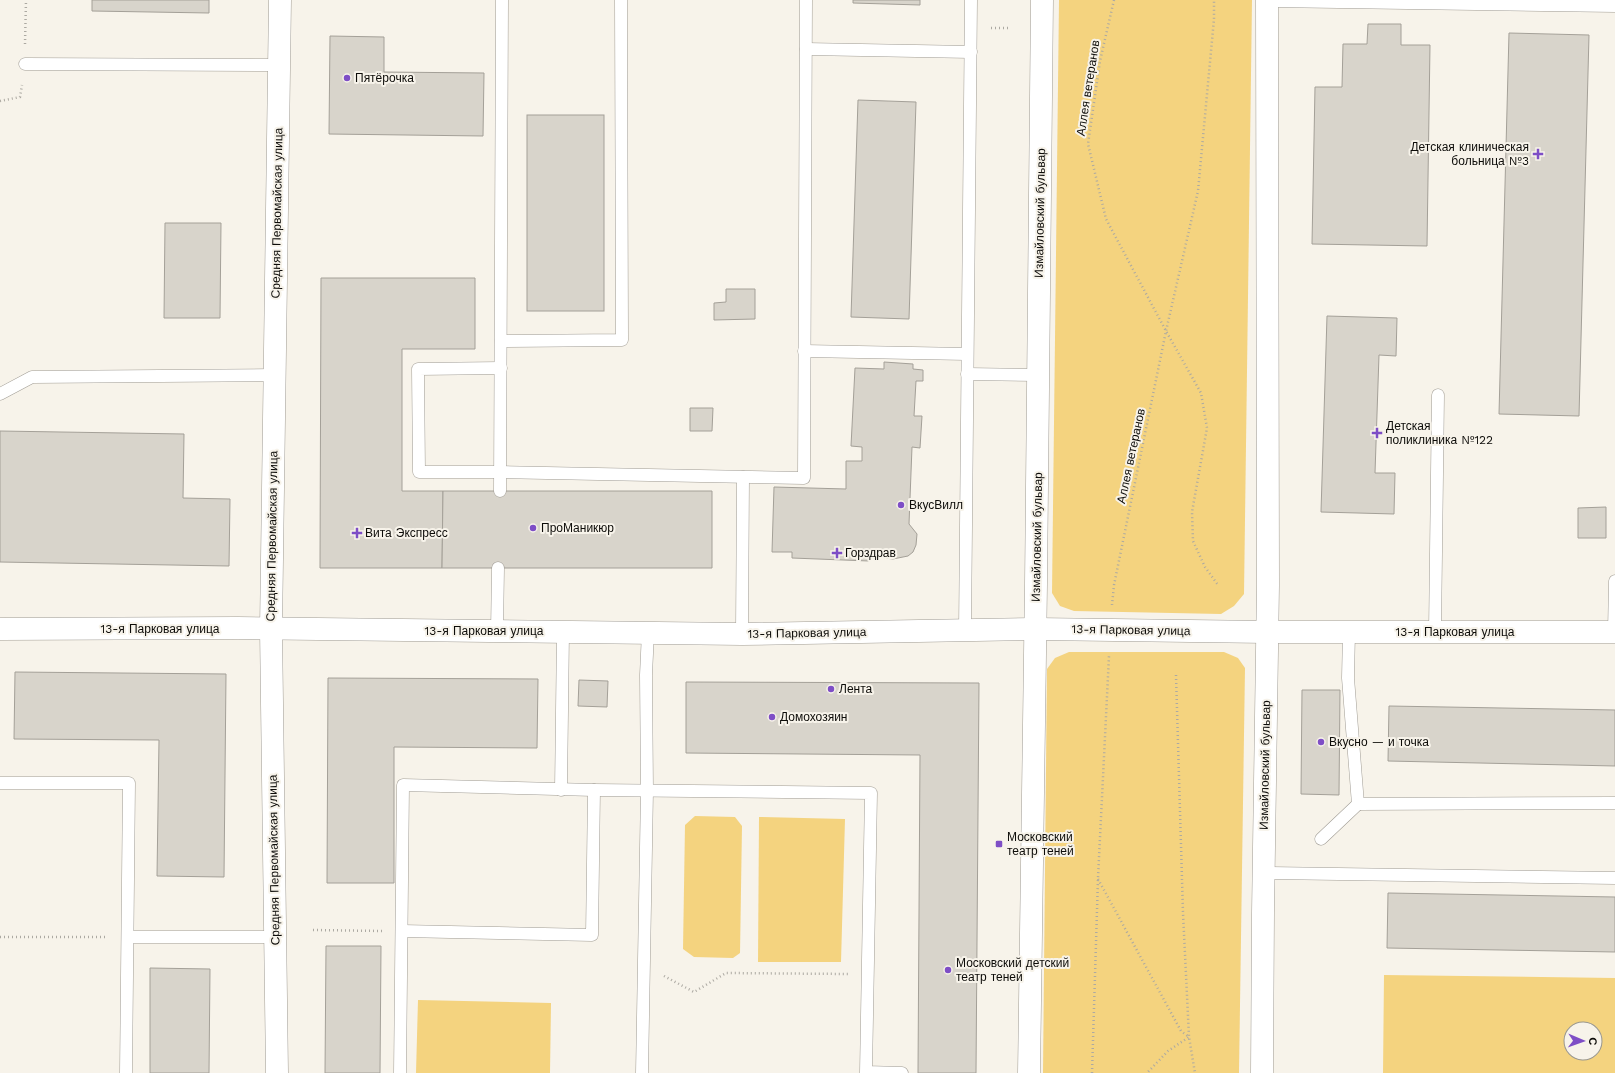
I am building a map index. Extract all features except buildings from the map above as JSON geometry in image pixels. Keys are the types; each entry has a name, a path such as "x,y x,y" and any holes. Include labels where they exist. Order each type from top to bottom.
{"street":[{"name":"Средняя Первомайская улица","path":"276,1073 276,937 271,629 280,0"},
{"name":"Измайловский бульвар","path":"1029,1073 1036,629 1042,0"},
{"name":"Измайловский бульвар","path":"1262,1073 1267,632 1267,1"},
{"name":"13-я Парковая улица","path":"0,629 271,629 742,634 1036,629 1267,632 1615,632"}],"lane":[{"path":"500,491 502,0"},
{"path":"500,341 622,340 621,0"},
{"path":"500,368 418,369 419,472 500,472 804,478 806,0"},
{"path":"965,631 971,0"},
{"path":"1267,1 1615,6"},
{"path":"806,49 971,52"},
{"path":"25,64 280,65"},
{"path":"804,351 967,354"},
{"path":"967,374 1038,375"},
{"path":"0,394 32,377 274,375"},
{"path":"1435,632 1438,395"},
{"path":"742,634 743,477"},
{"path":"498,568 498,631"},
{"path":"1615,581 1615,632"},
{"path":"561,790 563,632"},
{"path":"642,1073 647,791 646,675 648,632"},
{"path":"1349,632 1348,678 1358,804"},
{"path":"0,783 129,784 126,1073"},
{"path":"400,1073 403,784 561,790 870,793 866,1073 902,1073"},
{"path":"402,931 592,935 594,790"},
{"path":"1321,839 1358,804 1615,804"},
{"path":"1264,872 1615,878"},
{"path":"128,937 276,937"}],"path":[{"name":"Аллея ветеранов","path":"1114,0 1100,61 1088,144 1106,218 1201,393 1207,428 1192,512 1193,541 1205,567 1218,585"},
{"name":"Аллея ветеранов","path":"1114,585 1166,331 1198,191 1214,19 1214,0"},
{"path":"1000,28 1010,28"},
{"path":"1092,1073 1098,878 1109,674"},
{"path":"1176,675 1183,913 1189,1037 1195,1073"},
{"path":"1098,878 1180,1031 1189,1037"},
{"path":"312,930 402,931"},
{"path":"0,937 128,937"},
{"path":"643,964 694,992 726,973 868,974"},
{"path":"1147,1073 1168,1051 1189,1037"}],"shaded area":[{"path":"1059,0 1252,0 1244,594 1234,606 1221,614 1074,611 1060,606 1052,593"},
{"path":"1069,652 1224,652 1238,658 1245,668 1239,1073 1043,1073 1047,669 1055,658"},
{"path":"695,816 735,817 742,826 740,953 733,958 694,957 683,949 685,825"},
{"path":"759,817 845,819 841,962 758,962"},
{"path":"1384,975 1615,978 1615,1073 1383,1073"},
{"path":"418,1000 551,1003 550,1073 416,1073"}],"place":[{"name":"Пятёрочка","path":"347,78"},
{"name":"Детская клиническая больница №3","path":"1538,154"},
{"name":"Детская поликлиника №122","path":"1377,433"},
{"name":"ВкусВилл","path":"901,505"},
{"name":"ПроМаникюр","path":"533,528"},
{"name":"Вита Экспресс","path":"357,533"},
{"name":"Горздрав","path":"837,553"},
{"name":"Лента","path":"831,689"},
{"name":"Домохозяин","path":"772,717"},
{"name":"Вкусно — и точка","path":"1321,742"},
{"name":"Московский театр теней","path":"999,844"},
{"name":"Московский детский театр теней","path":"948,970"}]}
